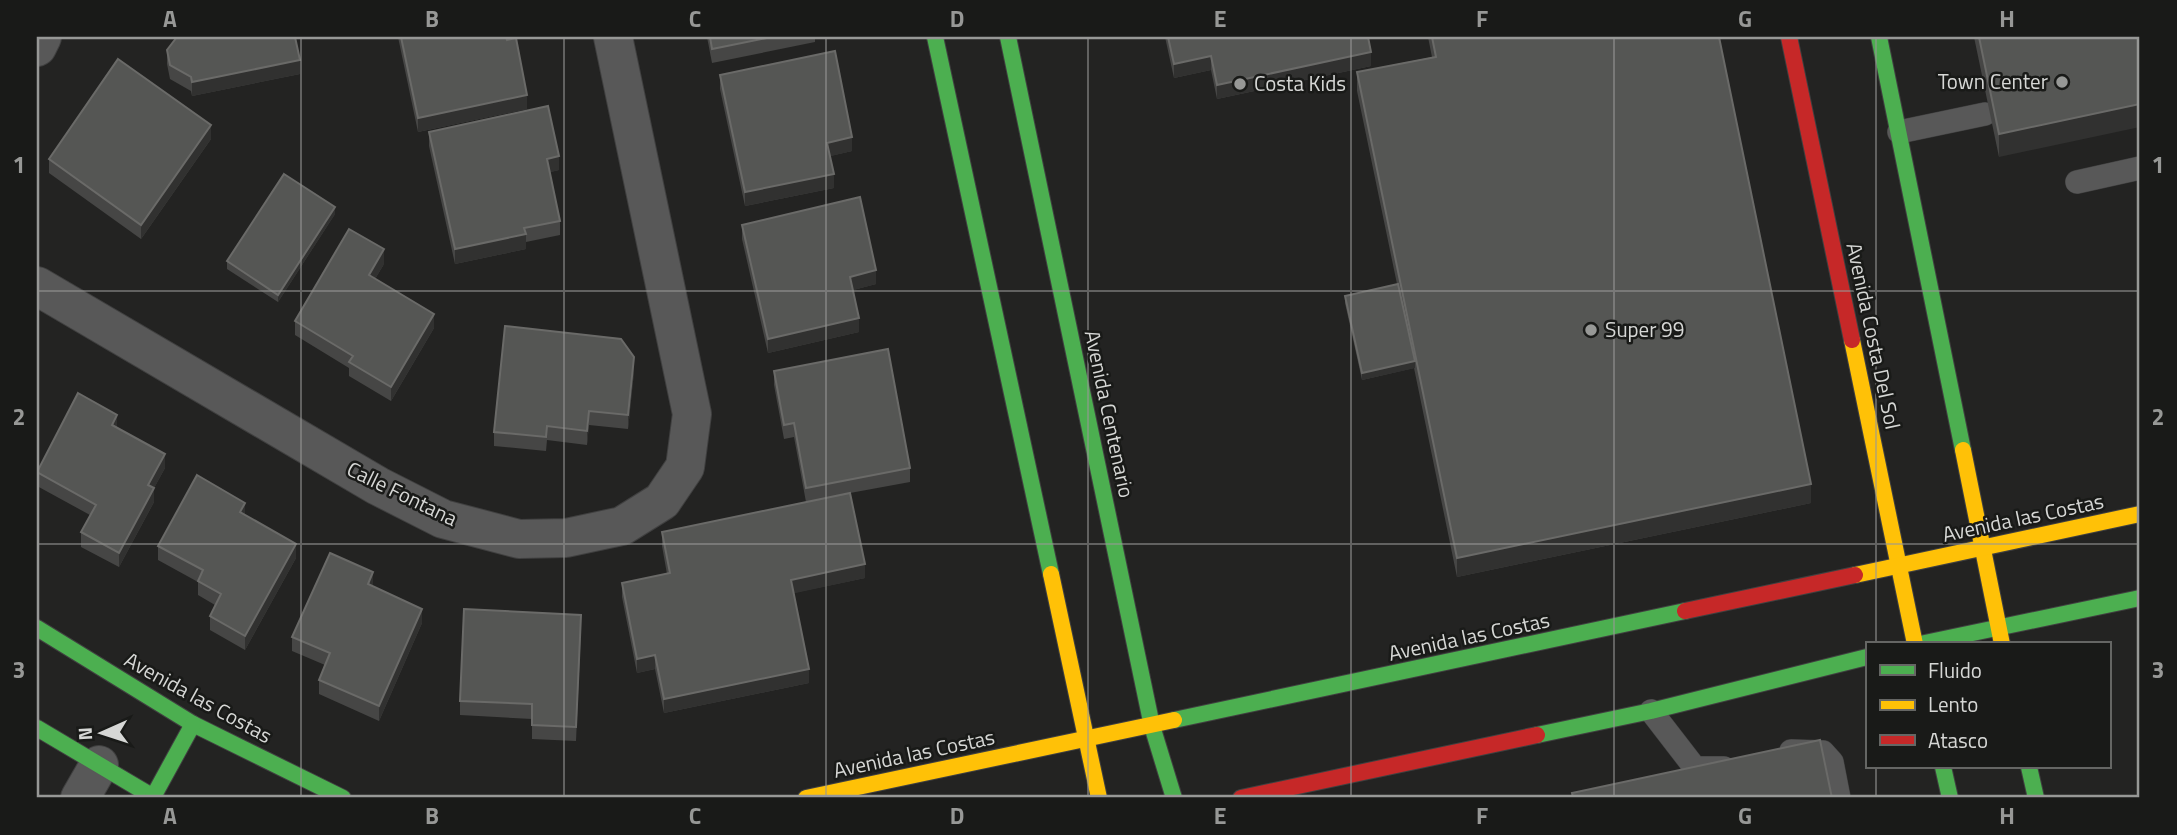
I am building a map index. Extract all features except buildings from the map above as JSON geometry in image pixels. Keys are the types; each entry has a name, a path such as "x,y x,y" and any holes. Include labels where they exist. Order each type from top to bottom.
{"street":[{"path":"37,47 43,37"},
{"name":"Calle Fontana","path":"37,286 378,486 443,519 519,539 566,538 622,527 662,501 685,467 692,414 613,37"},
{"path":"935,37 1099,798"},
{"name":"Avenida Centenario","path":"1009,37 1152,726 1174,798"},
{"name":"Avenida Costa Del Sol","path":"1789,37 1915,642"},
{"path":"1880,37 2000,636"},
{"name":"Avenida las Costas","path":"806,798 2140,514"},
{"path":"1940,642 2000,636 2140,598"},
{"name":"Avenida las Costas","path":"37,628 192,724 342,798"},
{"path":"1241,798 1327,789 1866,657"},
{"path":"80,798 131,788 192,724"},
{"path":"37,728 131,788"},
{"path":"1943,768 1950,798"},
{"path":"2029,768 2036,798"}],"lane":[{"path":"1899,132 1985,114"},
{"path":"2077,182 2140,168"},
{"path":"1650,711 1695,768 1720,769 1747,762"},
{"path":"1774,756 1801,749 1823,752 1832,762 1839,798"}],"traffic: fast":[{"path":"935,37 1051,574"},
{"path":"1008,37 1152,726 1174,798"},
{"path":"1879,37 1963,450"},
{"path":"1930,642 2140,598"},
{"path":"1174,720 1685,611"},
{"path":"37,628 193,724 343,798"},
{"path":"1537,735 1651,711 1866,657"},
{"path":"153,797 193,724"},
{"path":"37,728 155,798"},
{"path":"1943,768 1950,798"},
{"path":"2029,768 2036,798"}],"traffic: slow":[{"path":"1852,340 1915,642"},
{"path":"1963,450 2002,642"},
{"path":"1855,575 2140,514"},
{"path":"1051,574 1099,798"},
{"path":"806,798 1174,720"}],"traffic: jam":[{"path":"1789,37 1852,340"},
{"path":"1685,611 1855,575"},
{"path":"1241,798 1537,735"}],"place":[{"name":"Town Center","path":"2062,82"},
{"name":"Costa Kids","path":"1240,84"},
{"name":"Super 99","path":"1591,330"}]}
